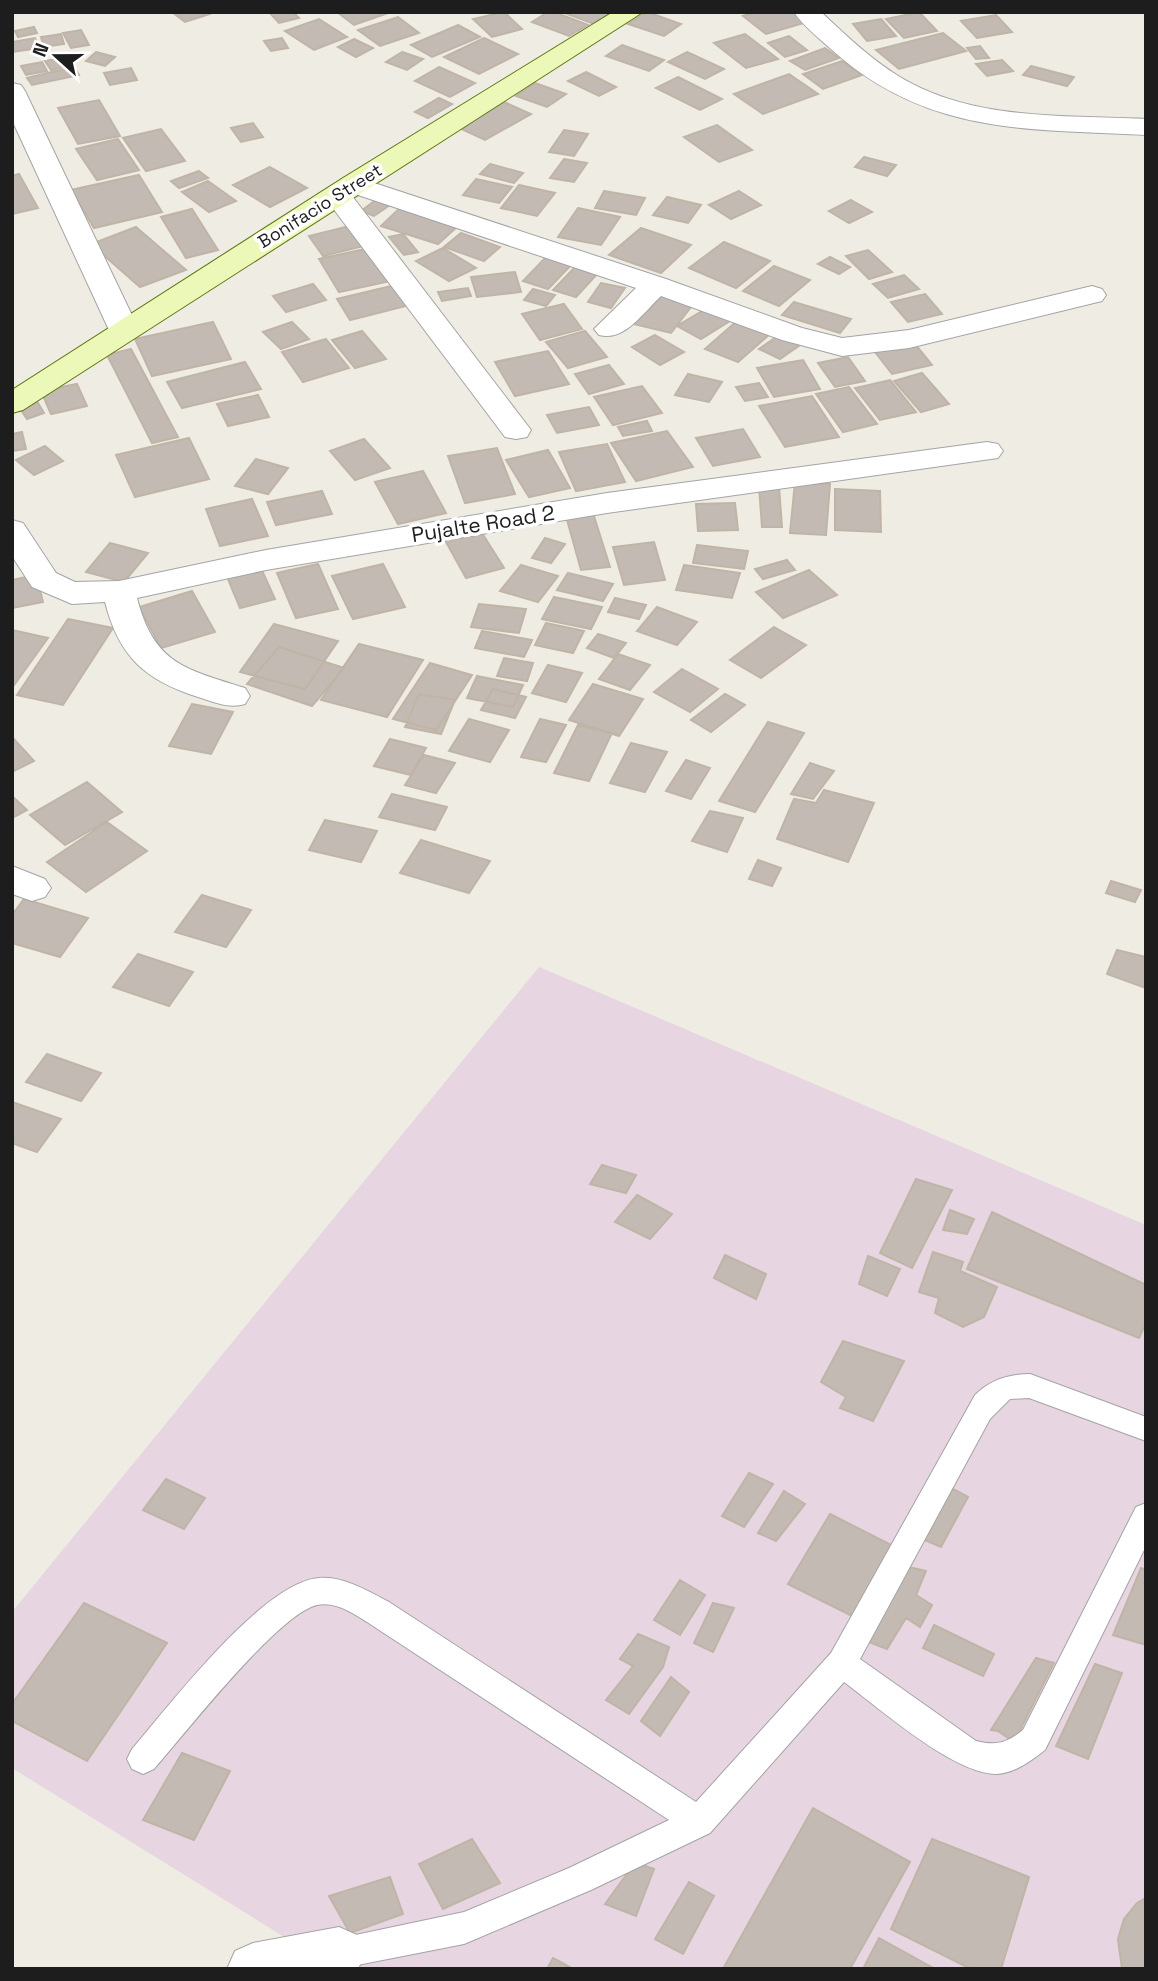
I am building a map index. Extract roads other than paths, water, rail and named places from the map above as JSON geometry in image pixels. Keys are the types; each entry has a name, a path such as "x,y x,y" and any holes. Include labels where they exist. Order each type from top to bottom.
{"street":[{"name":"Bonifacio Street","path":"12,404 345,189 631,12"},
{"path":"806,12 892,84 939,104 1021,121 1146,127"},
{"path":"12,91 124,330"},
{"path":"345,189 656,285 792,334 842,347 908,339 1092,295"},
{"path":"345,189 516,430"},
{"path":"609,329 656,285"},
{"name":"Pujalte Road 2","path":"12,530 44,580 56,587 72,593 119,591 278,558 594,505 987,452"},
{"path":"119,591 124,617 150,663 173,677 233,696"},
{"path":"253,1969 339,1953"}],"lane":[{"path":"339,1953 464,1928 580,1879 699,1822 842,1663 980,1410 993,1394 1014,1387 1030,1386 1146,1429"},
{"path":"842,1663 967,1753 988,1760 1018,1753 1034,1740 1146,1516"},
{"path":"143,1759 263,1625 291,1602 314,1592 331,1592 378,1612 699,1822"}]}
